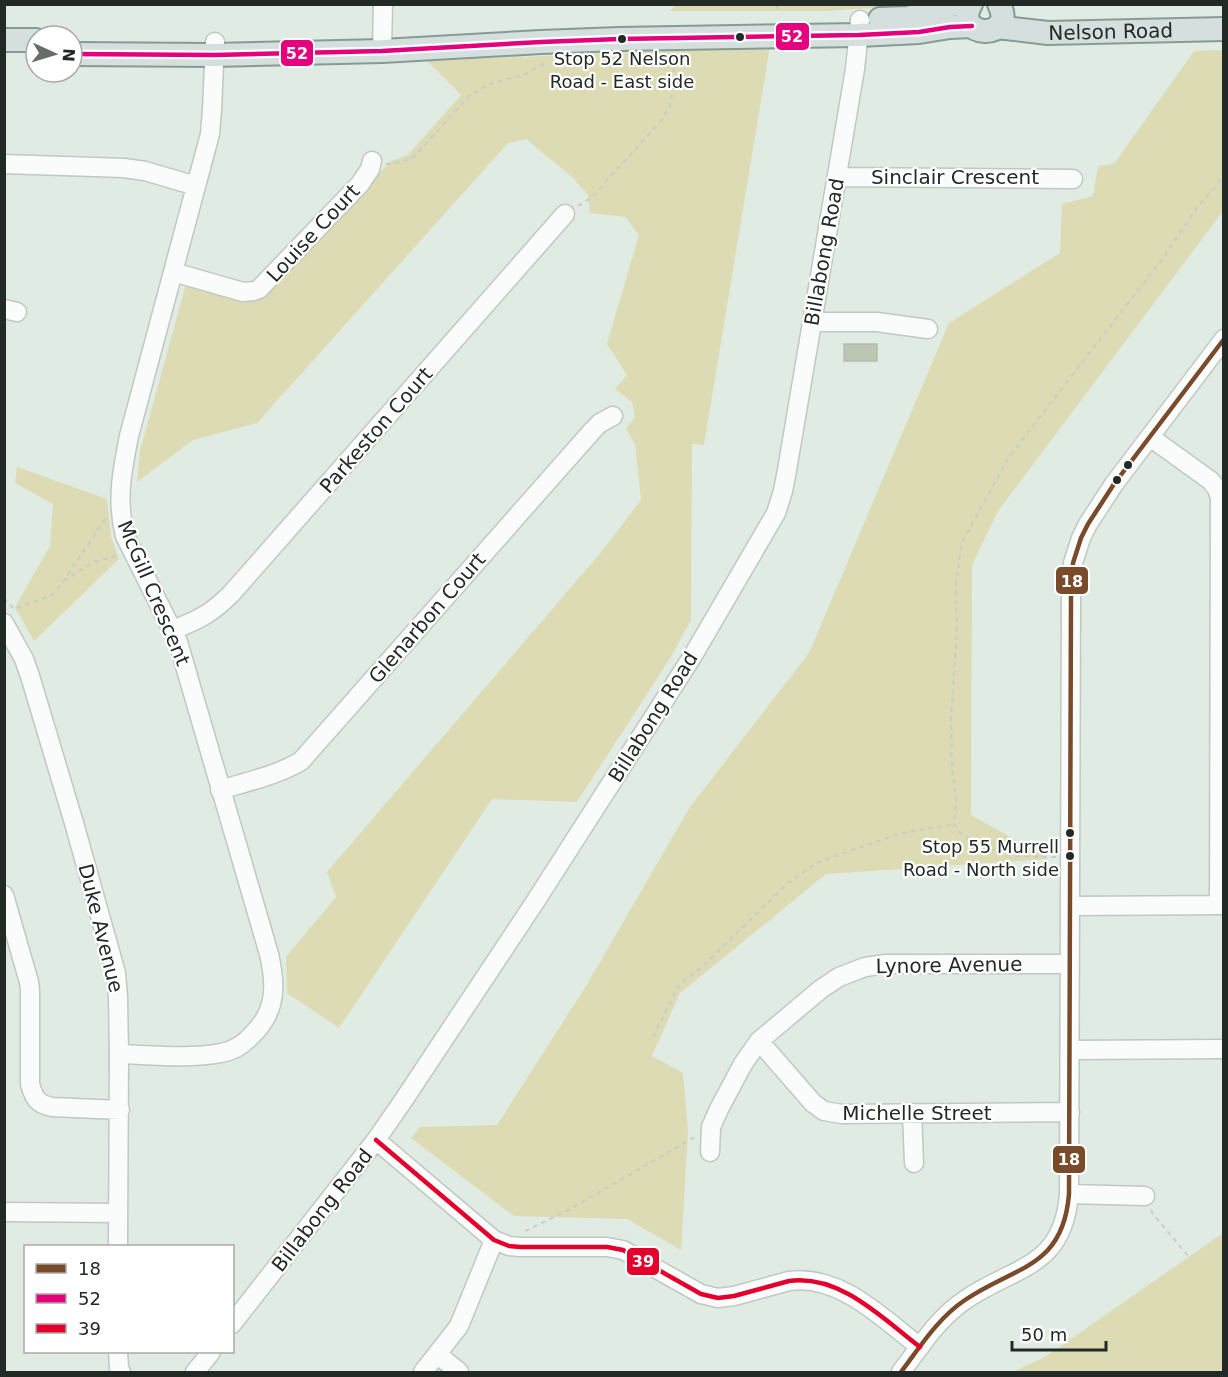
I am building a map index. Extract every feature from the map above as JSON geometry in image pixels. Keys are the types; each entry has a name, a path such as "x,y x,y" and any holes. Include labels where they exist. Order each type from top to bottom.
{"main road":[{"path":"860,27 908,18 955,4"},
{"path":"84,53 382,45 542,29 860,27 919,32 950,27 972,15 982,32 987,32 1000,15"},
{"name":"Nelson Road","path":"1000,15 1050,18 1224,15"},
{"name":"Nelson Road","path":"1000,15 1048,33 1224,29"},
{"path":"4,40 24,40"},
{"path":"84,42 214,48"},
{"path":"4,54 24,54"}],"street":[{"path":"382,45 383,4"},
{"name":"Billabong Road","path":"234,1321 375,1140 448,1035 692,657 776,513 788,470 860,27"},
{"name":"McGill Crescent","path":"119,1054 200,1056 224,1053 247,1041 264,1023 273,999 273,971 269,954 182,655 173,630 129,546 122,523 120,502 121,475 129,436 212,123 214,48"},
{"name":"Louise Court","path":"173,272 243,292 259,289 360,184 378,162"},
{"path":"4,164 124,168 145,171 196,186"},
{"name":"Sinclair Crescent","path":"837,177 1073,178"},
{"name":"Parkeston Court","path":"173,630 203,618 219,607 565,214"},
{"path":"812,322 877,321 928,328"},
{"path":"901,1372 943,1319 964,1300 1025,1269 1044,1254 1059,1234 1065,1220 1069,1194 1070,1112 1071,597 1073,563 1084,531 1098,506 1224,339"},
{"name":"Glenarbon Court","path":"220,790 268,775 301,761 593,430 613,416"},
{"path":"1071,906 1221,905 1220,498 1211,481 1150,437"},
{"name":"Duke Avenue","path":"4,623 19,649 30,676 116,973 120,1110 118,1245"},
{"path":"4,895 27,972 30,990 30,1084 35,1098 43,1106 120,1110"},
{"name":"Lynore Avenue","path":"710,1152 711,1127 733,1083 759,1041 821,989 844,975 865,967 901,963 1070,964"},
{"name":"Michelle Street","path":"759,1041 809,1100 824,1111 842,1114 1070,1112"},
{"path":"1070,1050 1224,1049"},
{"path":"912,1113 914,1163"},
{"path":"375,1140 497,1241 520,1247 607,1247 623,1250 692,1290 710,1297 734,1296 798,1280 829,1284 860,1301 920,1347"},
{"path":"1069,1194 1145,1196"},
{"path":"4,1212 118,1213"},
{"path":"423,1372 459,1326 497,1241"},
{"path":"118,1353 121,1372"},
{"path":"195,1372 210,1353"},
{"path":"437,1354 459,1372"}],"path":[{"path":"777,4 777,10"},
{"path":"565,214 591,198 662,120 671,103 675,48"},
{"path":"378,162 401,162 414,157 470,95 489,84 526,74 545,63 549,57"},
{"path":"1071,858 1012,856 977,845 959,832 954,824 956,801 952,766 951,717 957,632 956,584 962,542 1009,457 1160,262 1196,209 1224,176"},
{"path":"4,598 14,609 52,596 120,502"},
{"path":"63,582 93,562 113,557 129,546"},
{"path":"653,1037 679,985 702,968 787,884 816,863 898,834 954,824"},
{"path":"497,1241 565,1212 711,1127"},
{"path":"1145,1196 1153,1215 1190,1257"}],"green space":[{"path":"676,4 915,5 827,11 670,11"},
{"path":"770,46 704,445 692,444 691,620 669,660 577,802 492,799 339,1028 287,993 286,957 336,897 327,872 602,551 641,500 635,444 626,429 635,417 632,402 615,389 627,375 607,344 639,235 625,217 590,213 588,195 572,177 526,139 508,143 257,423 193,440 137,482 140,451 186,284 261,294 391,161 408,155 461,95 427,61"},
{"path":"1223,50 1223,211 998,511 972,565 971,815 1049,859 826,874 680,993 652,1056 683,1073 688,1132 681,1250 627,1219 514,1216 411,1138 420,1127 497,1125 586,986 690,807 809,653 949,323 1060,253 1062,204 1093,196 1098,166 1114,164 1194,51"},
{"path":"17,467 107,499 111,537 119,559 34,641 15,607 50,546 53,504 15,483"},
{"path":"1223,1233 1223,1372 1013,1372 1045,1357"}],"building":[{"path":"844,344 877,344 877,361 844,361"}],"transit line":[{"name":"52","path":"84,54 214,55 382,51 619,39 859,35 972,26"},
{"name":"18","path":"901,1372 930,1333 955,1307 1033,1262 1046,1252 1057,1237 1065,1219 1069,1194 1073,563 1088,524 1114,484 1224,339"},
{"name":"39","path":"376,1140 494,1240 509,1246 607,1247 623,1250 701,1294 718,1298 789,1281 826,1284 859,1300 920,1347"}],"place":[{"name":"Stop 52 Nelson Road - East side","path":"622,39"},
{"name":"Stop 55 Murrell Road - North side","path":"1070,856"}]}
